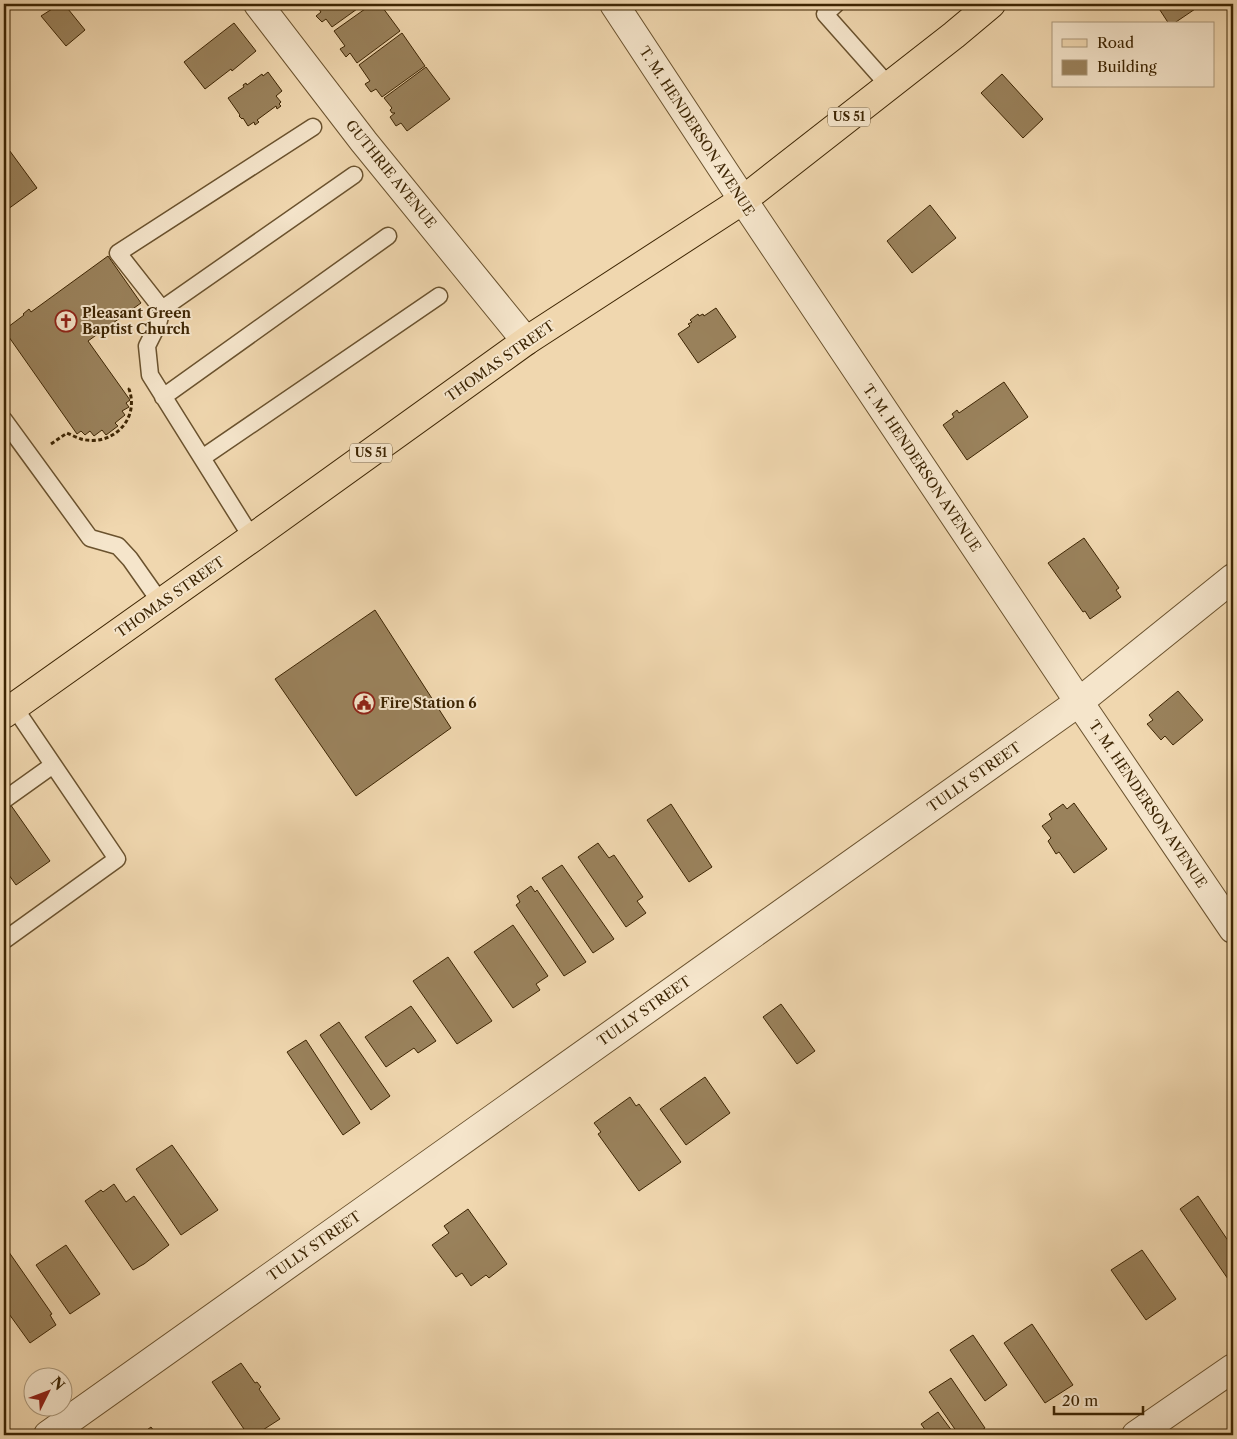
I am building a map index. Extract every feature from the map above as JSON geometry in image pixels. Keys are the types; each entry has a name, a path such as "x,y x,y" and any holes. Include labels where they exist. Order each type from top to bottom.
{"main road":[{"name":"THOMAS STREET","path":"9,710 526,341 743,200 991,4"}],"street":[{"name":"GUTHRIE AVENUE","path":"258,4 364,142 526,341"},
{"name":"T. M. HENDERSON AVENUE","path":"614,4 743,200 1233,929"},
{"name":"TULLY STREET","path":"48,1435 1079,702 1233,578"},
{"path":"1136,1435 1233,1368"}],"lane":[{"path":"826,7 889,86"},
{"path":"162,309 118,253 313,127"},
{"path":"252,538 150,375 147,346 158,324 162,309 354,175"},
{"path":"164,397 388,236"},
{"path":"202,458 439,296"},
{"path":"4,420 90,538 118,546 130,559 161,603"},
{"path":"4,936 6,939 117,859 53,766 9,710"},
{"path":"4,800 53,766"}],"path":[{"path":"32,458 67,433 81,439 91,440 103,439 117,433 126,423 131,411 132,399 129,390 150,375"}],"building":[{"path":"60,4 64,4 85,30 66,46 41,16"},
{"path":"315,4 364,4 332,27 326,19 322,22 316,16 321,12"},
{"path":"372,4 380,4 400,31 357,63 350,53 346,57 340,49 345,46 334,31"},
{"path":"1138,4 1151,4 1142,9"},
{"path":"1156,4 1201,5 1176,22 1168,22"},
{"path":"234,23 256,51 232,71 231,69 205,89 184,62"},
{"path":"402,33 425,66 382,97 376,89 371,92 365,84 370,81 359,65"},
{"path":"426,67 450,99 407,131 401,123 396,126 390,117 395,113 392,113 390,110 392,108 384,98"},
{"path":"268,72 282,91 276,96 281,102 279,104 281,106 277,109 276,106 257,120 259,122 255,125 254,122 248,126 243,118 239,116 228,98 244,87 243,85 246,83 247,85"},
{"path":"1002,74 1043,119 1023,138 981,93"},
{"path":"4,143 37,188 4,212"},
{"path":"930,205 956,238 912,273 887,241"},
{"path":"108,256 141,303 88,341 130,400 126,403 129,407 122,411 125,415 115,423 118,426 106,435 102,430 94,436 90,431 85,435 81,431 77,434 4,330 29,309 31,312"},
{"path":"716,308 736,337 698,363 678,334 690,326 688,324 692,322 690,320 698,314 699,316 703,314 704,316"},
{"path":"1004,382 1028,417 967,460 943,425 954,417 952,414 957,410 959,413"},
{"path":"1084,538 1119,588 1116,590 1121,597 1090,619 1048,563"},
{"name":"Fire Station 6","path":"375,610 451,728 356,796 275,679"},
{"path":"1178,691 1203,720 1173,745 1165,736 1161,740 1147,724 1153,720 1149,715"},
{"path":"1074,803 1107,849 1074,873 1059,852 1056,854 1048,841 1051,838 1042,826 1052,819 1049,814 1063,804 1067,809"},
{"path":"10,804 50,861 16,885 4,868 4,809"},
{"path":"671,804 712,867 689,882 647,820"},
{"path":"598,843 609,858 614,855 643,897 637,901 646,913 626,927 578,857"},
{"path":"562,865 614,939 593,953 542,878"},
{"path":"531,886 535,892 537,890 586,962 564,976 516,905 520,902 517,896"},
{"path":"513,925 548,976 536,984 540,990 513,1008 474,952"},
{"path":"448,957 492,1021 457,1044 413,981"},
{"path":"781,1004 815,1051 797,1064 763,1017"},
{"path":"411,1006 436,1041 418,1053 414,1048 386,1067 365,1037"},
{"path":"339,1022 390,1096 371,1110 320,1035"},
{"path":"306,1040 360,1123 343,1135 287,1052"},
{"path":"705,1077 730,1113 686,1145 660,1109"},
{"path":"630,1097 636,1106 639,1104 681,1162 639,1191 598,1134 601,1132 594,1123"},
{"path":"172,1145 218,1210 181,1235 136,1169"},
{"path":"114,1184 126,1202 134,1196 169,1245 133,1270 85,1201"},
{"path":"1198,1196 1233,1248 1233,1276 1228,1279 1180,1209"},
{"path":"468,1209 507,1264 489,1278 486,1275 471,1286 462,1273 456,1277 432,1245 449,1233 444,1226"},
{"path":"4,1245 52,1314 50,1315 56,1325 30,1343 4,1307"},
{"path":"66,1245 100,1294 70,1314 36,1265"},
{"path":"1142,1250 1176,1299 1146,1320 1111,1270"},
{"path":"1032,1324 1073,1385 1045,1403 1004,1343"},
{"path":"973,1335 1007,1385 985,1401 950,1350"},
{"path":"241,1363 255,1383 257,1382 261,1387 259,1389 280,1419 255,1435 248,1435 212,1382"},
{"path":"951,1378 985,1428 974,1435 959,1435 929,1392"},
{"path":"938,1412 955,1435 920,1435 926,1431 921,1424"},
{"path":"151,1427 157,1435 140,1435"}],"place":[{"name":"Pleasant Green Baptist Church","path":"66,321"},
{"name":"Fire Station 6","path":"364,703"}]}
